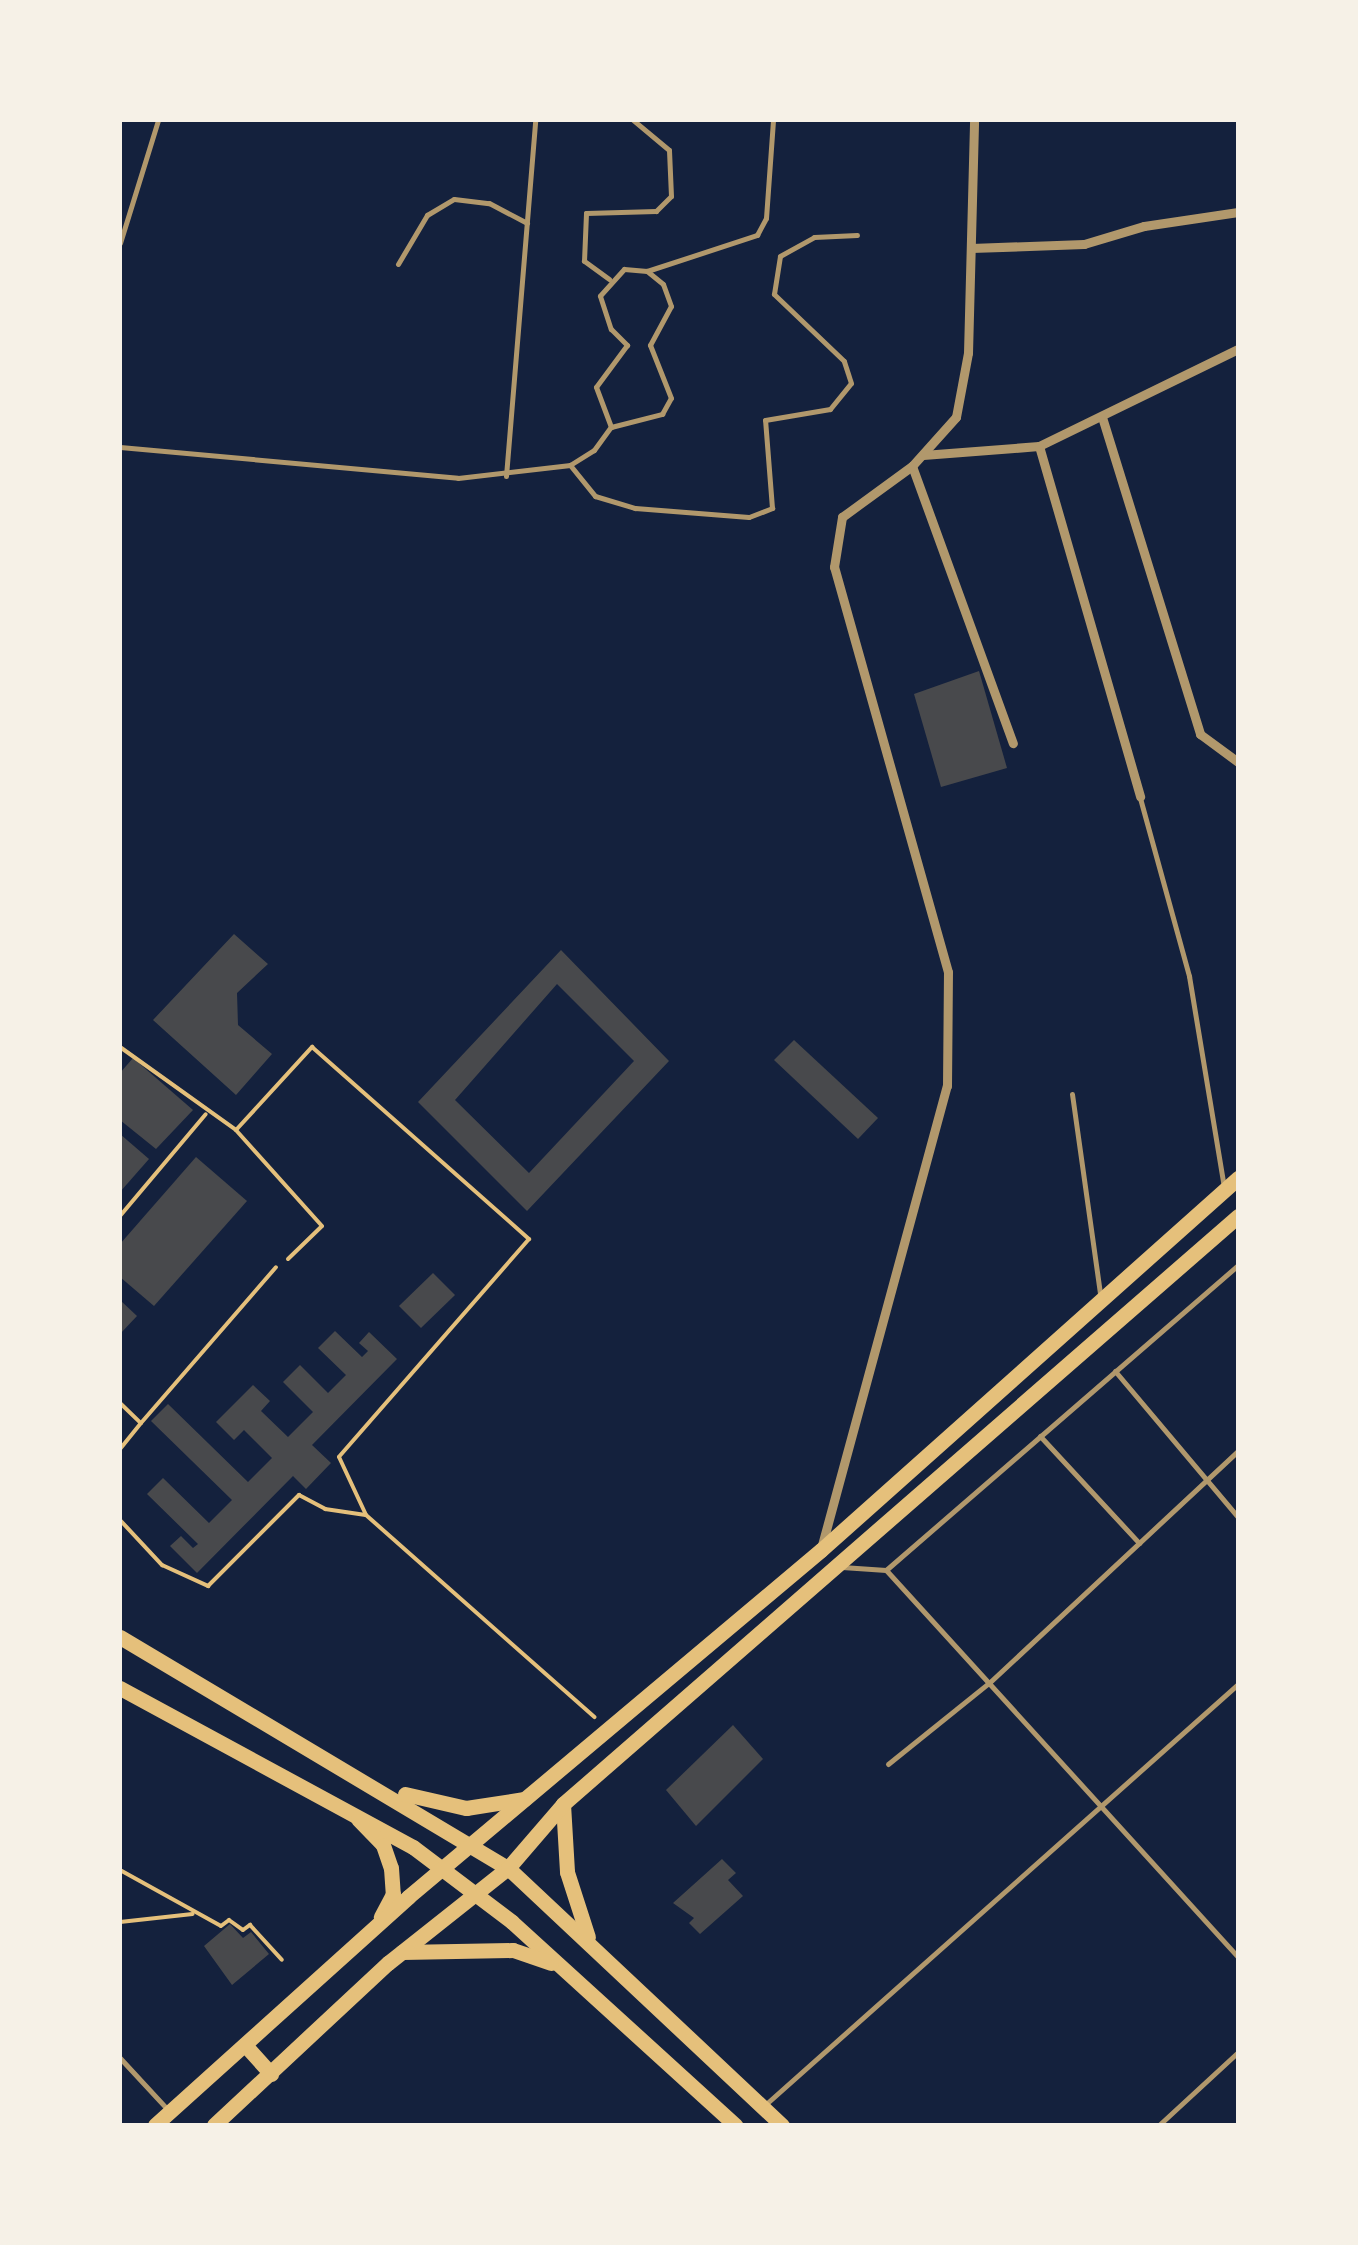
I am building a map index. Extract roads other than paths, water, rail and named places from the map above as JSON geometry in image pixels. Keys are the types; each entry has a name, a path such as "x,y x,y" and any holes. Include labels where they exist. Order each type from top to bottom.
{"main road":[{"path":"155,2125 442,1869 821,1550 1238,1178"},
{"path":"214,2125 402,1952 508,1868 563,1804 1238,1216"},
{"path":"821,1550 839,1567"},
{"path":"120,1637 444,1824 508,1868 782,2125"},
{"path":"120,1688 354,1815 442,1869 560,1966 734,2125"},
{"path":"377,1786 466,1808 496,1808 532,1796"},
{"path":"563,1804 567,1872 589,1940"},
{"path":"354,1815 383,1845 392,1868 393,1894 375,1930"},
{"path":"402,1952 513,1950 560,1966"},
{"path":"244,2045 271,2074"}],"street":[{"path":"821,1550 947,1086 948,972 834,567 842,517 912,466 956,416 968,353 974,120"},
{"path":"971,248 1084,244 1144,226 1238,212"},
{"path":"924,454 1040,446 1238,349"},
{"path":"1102,417 1200,734 1238,762"},
{"path":"1040,446 1140,797"},
{"path":"912,466 1013,744"}],"lane":[{"path":"120,242 158,120"},
{"path":"506,476 535,120"},
{"path":"609,279 584,260 586,213 656,211 671,196 669,150 633,120"},
{"path":"610,427 596,387 627,344 603,313 600,296 609,279 624,269 646,270 757,235 766,218 774,120"},
{"path":"398,264 427,215 454,199 489,203 528,223"},
{"path":"570,465 595,496 635,508 749,516 772,508 764,420 830,409 851,383 844,361 774,294 780,256 814,237 856,235"},
{"path":"120,447 458,478 506,476 570,465 594,450 610,427 662,414 671,398 650,344 671,306 663,284 646,270"},
{"path":"1140,797 1189,976 1224,1190"},
{"path":"1072,1094 1101,1301"},
{"path":"886,1570 1238,1265"},
{"path":"1115,1372 1204,1483 1238,1516"},
{"path":"1040,1436 1140,1543"},
{"path":"888,1764 990,1682 1238,1450"},
{"path":"839,1567 886,1570 1238,1958"},
{"path":"764,2106 1238,1684"},
{"path":"1160,2125 1238,2052"},
{"path":"120,2058 170,2112"}]}
